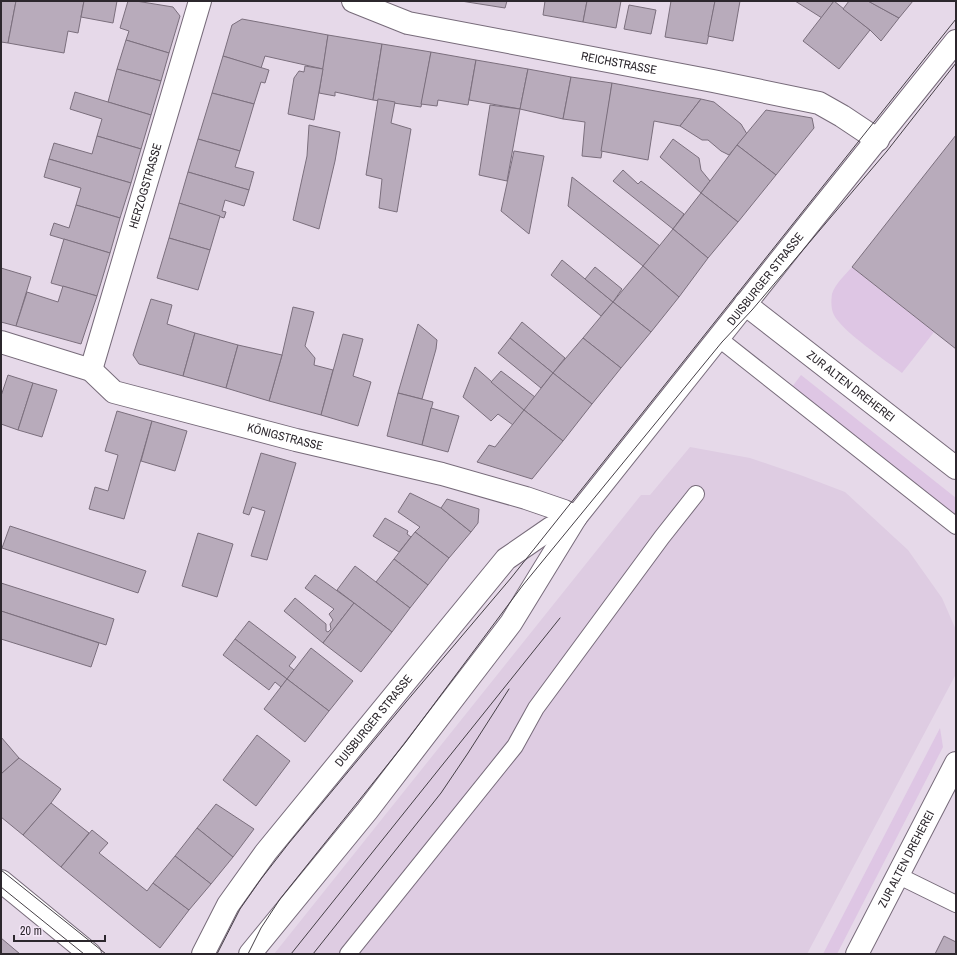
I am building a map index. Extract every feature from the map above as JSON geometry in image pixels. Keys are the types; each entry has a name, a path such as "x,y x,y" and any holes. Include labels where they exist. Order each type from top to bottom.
{"street":[{"name":"HERZOGSTRASSE","path":"91,370 200,1"},
{"name":"REICHSTRASSE","path":"353,1 408,23 713,81 819,103 842,116 878,140"},
{"name":"DUISBURGER STRASSE","path":"250,954 372,805 511,624 576,517 956,41"},
{"name":"ZUR ALTEN DREHEREI","path":"745,304 956,468"},
{"name":"KÖNIGSTRASSE","path":"1,342 91,370 114,392 296,440 442,474 526,498 564,511 576,517"},
{"name":"DUISBURGER STRASSE","path":"202,954 228,905 266,852 506,559 551,528 576,517"},
{"name":"ZUR ALTEN DREHEREI","path":"857,954 956,763"},
{"path":"1,880 90,954"}],"lane":[{"path":"718,338 956,526"},
{"path":"348,954 515,746 540,702 662,537 696,494"},
{"path":"897,875 956,904"}],"shaded area":[{"path":"852,267 934,332 902,373 855,337 839,322 834,315 832,310 833,290"},
{"path":"801,375 956,498 956,515 792,387"},
{"path":"690,447 750,458 845,492 908,550 942,598 956,630 956,674 807,954 274,954 641,495 650,495"},
{"path":"940,728 943,747 837,954 823,954"}],"building":[{"path":"1,1 16,1 8,43 1,42"},
{"path":"16,1 84,1 78,33 68,31 64,53 8,43"},
{"path":"84,1 117,1 113,23 81,17"},
{"path":"128,1 173,7 180,16 169,53 126,40 129,31 120,28"},
{"path":"461,1 507,1 505,8"},
{"path":"545,1 587,1 583,22 543,15"},
{"path":"587,1 621,1 616,28 583,22"},
{"path":"671,1 715,1 707,44 665,37"},
{"path":"715,1 740,1 733,41 708,36"},
{"path":"795,1 834,1 822,18"},
{"path":"834,1 870,30 839,69 803,41"},
{"path":"849,1 868,1 899,18 881,41 870,30 843,9"},
{"path":"868,1 913,1 899,18"},
{"path":"629,5 656,10 651,34 624,29"},
{"path":"242,19 328,35 323,69 265,56 261,68 223,56 232,25"},
{"path":"328,35 382,44 373,100 335,92 335,96 319,93"},
{"path":"126,40 169,53 161,81 117,69"},
{"path":"382,44 431,52 421,107 373,100"},
{"path":"431,52 476,60 468,105 438,100 437,106 421,104"},
{"path":"223,56 269,70 265,83 261,82 254,104 212,93"},
{"path":"476,60 528,69 520,109 469,100"},
{"path":"305,66 323,69 314,120 288,114 294,78 299,71 304,72"},
{"path":"117,69 161,81 151,115 108,102"},
{"path":"528,69 571,77 563,119 520,109"},
{"path":"571,77 612,83 601,158 582,156 585,122 563,119"},
{"path":"612,83 701,99 680,126 654,121 648,160 601,151"},
{"path":"75,92 151,115 141,149 97,136 102,119 70,109"},
{"path":"212,93 254,104 240,151 198,139"},
{"path":"378,99 395,102 391,123 411,129 397,212 379,208 382,179 366,175"},
{"path":"701,99 714,102 741,124 747,134 729,155 721,151 708,140 702,140 680,126"},
{"path":"490,105 520,109 507,181 479,175"},
{"path":"766,110 812,118 814,128 776,175 737,145"},
{"path":"309,125 340,132 335,161 319,229 293,220 307,156"},
{"path":"956,135 956,349 852,267"},
{"path":"97,136 141,149 131,183 49,159 54,143 92,154"},
{"path":"198,139 240,151 235,167 254,172 249,190 188,172"},
{"path":"673,139 699,158 701,170 710,181 701,193 660,157"},
{"path":"737,145 776,175 738,222 701,193"},
{"path":"514,151 544,156 529,234 501,211"},
{"path":"49,159 131,183 120,218 76,205 81,188 44,177"},
{"path":"623,170 638,184 641,181 684,214 673,229 613,181"},
{"path":"188,172 249,190 244,206 225,200 222,211 226,212 224,218 179,203"},
{"path":"572,177 660,246 643,266 568,206"},
{"path":"701,193 738,222 708,258 673,229"},
{"path":"179,203 220,216 210,250 169,238"},
{"path":"76,205 120,218 110,253 50,235 54,223 69,228"},
{"path":"673,229 708,258 679,297 643,266"},
{"path":"169,238 210,250 198,290 157,278"},
{"path":"64,239 110,253 97,296 51,283"},
{"path":"562,260 613,302 601,316 551,275"},
{"path":"643,266 679,297 651,332 613,302"},
{"path":"595,267 622,289 613,302 585,279"},
{"path":"1,268 31,277 16,326 1,322"},
{"path":"63,286 97,296 81,344 16,326 27,292 58,302"},
{"path":"151,299 172,305 167,324 195,333 183,376 139,364 133,355"},
{"path":"613,302 651,332 621,368 583,338"},
{"path":"293,307 314,312 305,346 315,358 314,365 333,370 321,415 269,401 282,355"},
{"path":"522,322 565,358 553,373 510,338"},
{"path":"418,324 437,340 436,349 422,399 398,393"},
{"path":"195,333 238,345 226,388 183,376"},
{"path":"343,334 363,339 353,376 371,382 358,426 321,415"},
{"path":"510,338 553,373 541,388 498,353"},
{"path":"583,338 621,368 592,404 553,373"},
{"path":"238,345 282,355 269,401 226,388"},
{"path":"475,367 524,410 513,425 498,414 491,421 463,397"},
{"path":"501,371 535,397 524,410 491,382"},
{"path":"553,373 592,404 563,441 524,410"},
{"path":"8,375 33,383 18,430 1,424 1,396"},
{"path":"33,383 57,390 42,437 18,430"},
{"path":"398,393 433,402 422,445 387,436"},
{"path":"431,408 459,416 448,452 422,445"},
{"path":"524,410 563,441 532,479 477,462 489,445 495,447"},
{"path":"117,411 152,421 124,519 89,509 95,487 108,491 118,455 105,451"},
{"path":"152,421 187,431 175,471 141,461"},
{"path":"261,453 296,463 267,560 251,556 265,511 252,507 249,515 243,513"},
{"path":"410,493 441,508 471,532 449,558 415,532 420,527 398,512"},
{"path":"447,499 479,509 478,523 471,532 441,508"},
{"path":"385,518 408,531 407,534 411,537 399,552 373,536"},
{"path":"10,526 146,571 138,593 2,548"},
{"path":"415,532 449,558 428,585 394,559"},
{"path":"198,533 233,544 217,597 182,586"},
{"path":"394,559 428,585 410,608 376,582"},
{"path":"355,566 410,608 392,632 337,590"},
{"path":"315,575 354,603 323,643 284,611 295,598 326,624 326,631 328,632 331,629 330,624 333,620 329,614 334,609 305,588"},
{"path":"1,583 114,619 106,645 1,611"},
{"path":"354,603 392,632 361,672 323,643"},
{"path":"1,611 99,643 91,667 1,639"},
{"path":"249,621 296,657 289,666 294,670 287,679 235,639"},
{"path":"235,639 287,679 281,687 275,682 269,690 223,655"},
{"path":"311,648 353,681 329,711 287,679"},
{"path":"287,679 329,711 305,742 264,709"},
{"path":"257,735 290,761 256,806 223,780"},
{"path":"1,737 19,758 1,774"},
{"path":"19,758 61,789 51,803 23,835 1,817 1,774"},
{"path":"51,803 89,833 61,867 23,835"},
{"path":"216,804 254,829 233,857 197,828"},
{"path":"197,828 233,857 211,884 175,856"},
{"path":"92,830 108,843 99,853 147,891 153,883 189,910 160,948 61,867"},
{"path":"175,856 211,884 189,910 153,883"},
{"path":"944,936 956,942 956,954 935,954"},
{"path":"1,938 20,954 1,954"}],"tram line":[{"path":"217,954 240,909 289,843 511,578 956,19"},
{"path":"248,954 261,928 280,899 405,743 523,585 722,342 752,310 887,151 956,63"},
{"path":"291,954 560,618"},
{"path":"313,954 441,793 509,689"},
{"path":"1,870 106,954"},
{"path":"1,887 84,954"}]}
